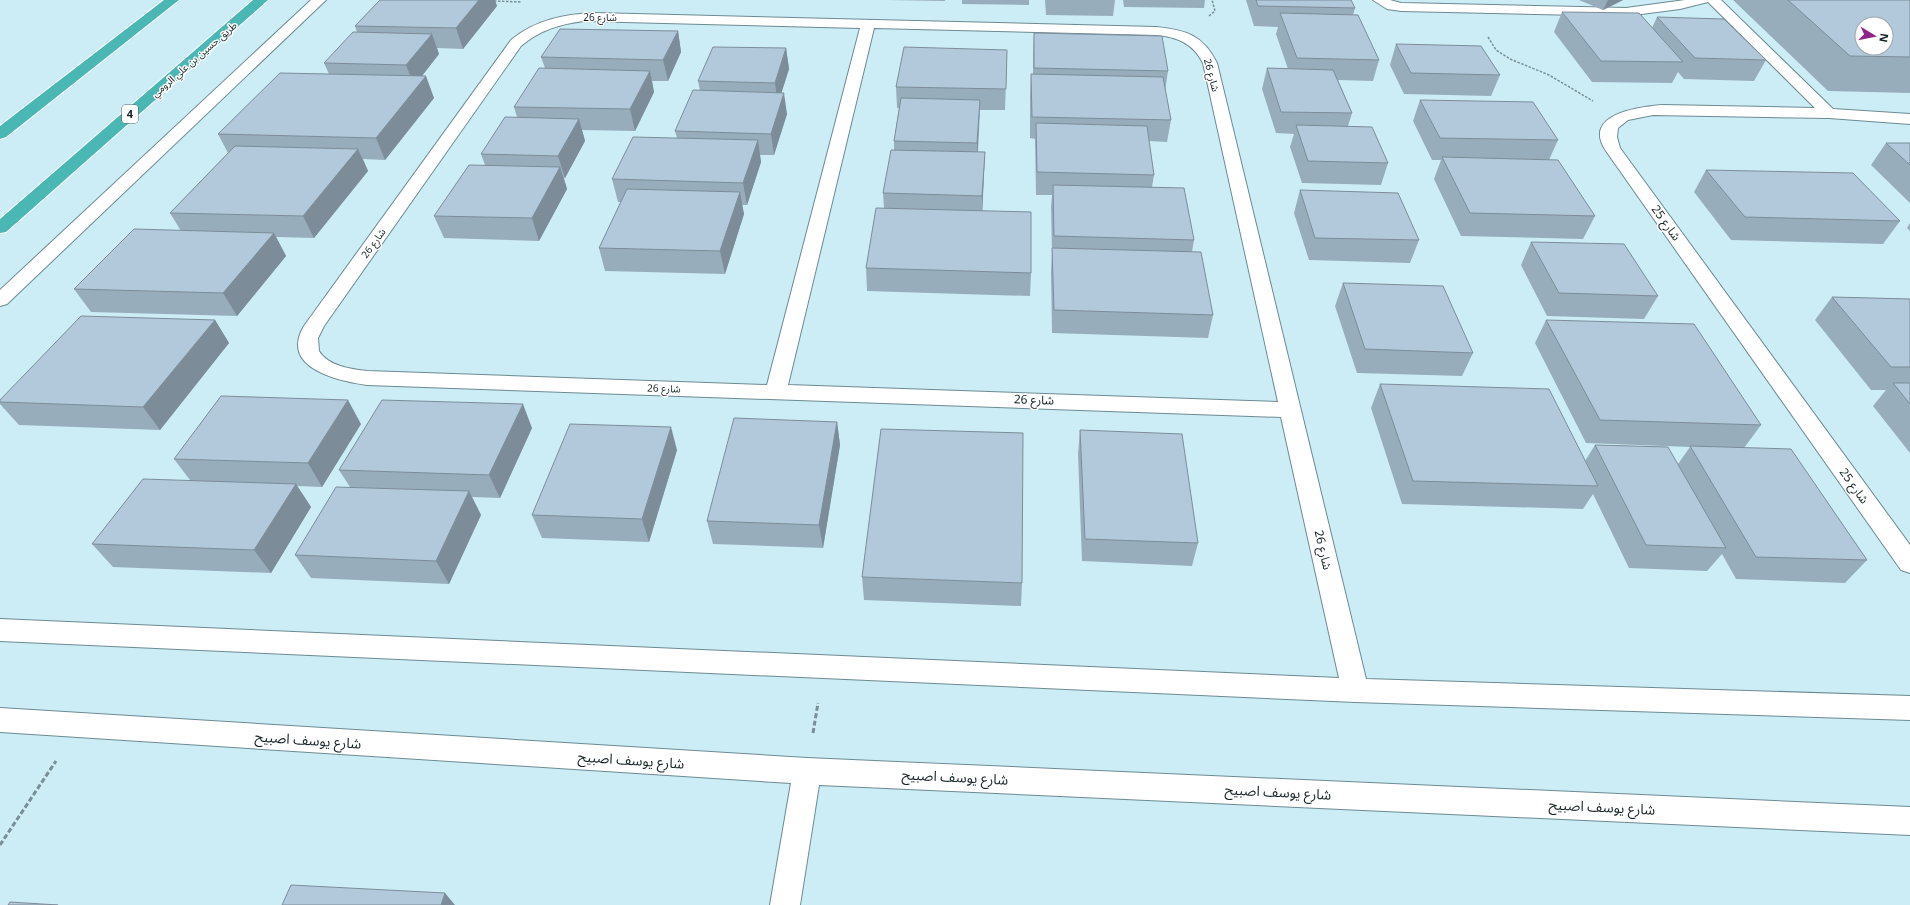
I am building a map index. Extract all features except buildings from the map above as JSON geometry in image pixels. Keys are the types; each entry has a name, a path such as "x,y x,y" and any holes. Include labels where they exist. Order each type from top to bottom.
{"highway":[{"path":"0,134 172,0"},
{"name":"طريق حسين بن علي الرومي","path":"0,228 261,0"}],"street":[{"path":"0,300 319,0"},
{"path":"1380,0 1392,6 1401,7 1469,9 1493,5 1626,12 1680,5 1703,0"},
{"path":"1714,0 1829,113"},
{"name":"شارع 26","path":"1291,410 367,378 341,374 329,370 315,359 309,351 308,342 310,333 319,319 516,43 532,30 563,20 587,17 868,23 1162,32 1189,38 1203,48 1210,63 1291,410 1355,690"},
{"path":"776,391 868,23"},
{"path":"1622,117 1642,112 1677,110 1829,113 1910,119"},
{"name":"شارع 25","path":"1622,117 1609,128 1608,139 1612,148 1910,563"},
{"path":"0,630 1355,690 1910,708"},
{"name":"شارع يوسف اصبيح","path":"0,720 807,771 1910,821"},
{"path":"785,905 807,771"}],"path":[{"path":"1469,9 1496,50 1510,59 1549,75 1622,117"},
{"path":"807,771 824,667"},
{"path":"0,845 80,725"}]}
